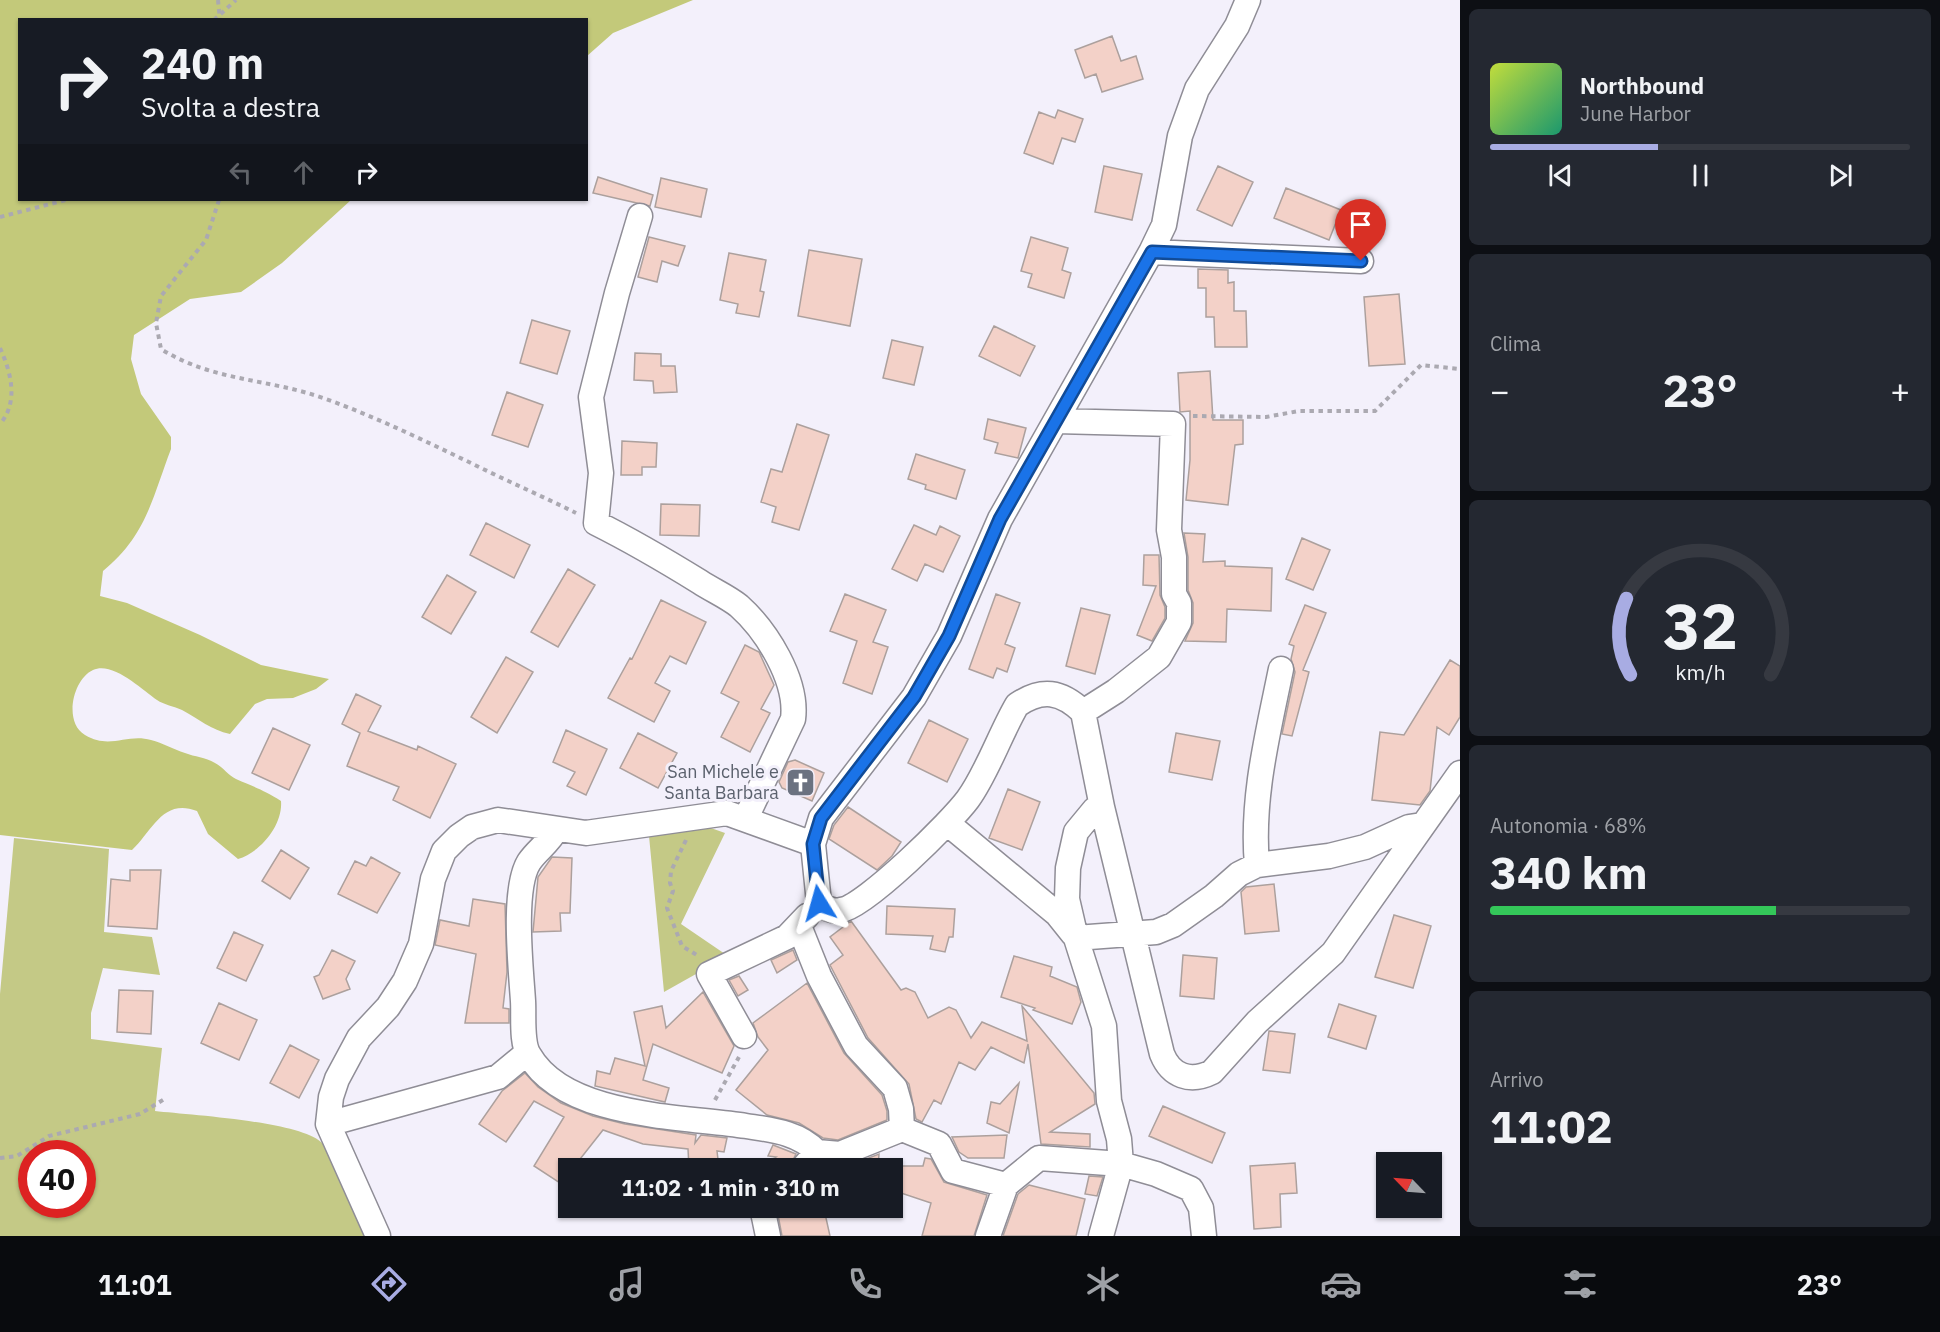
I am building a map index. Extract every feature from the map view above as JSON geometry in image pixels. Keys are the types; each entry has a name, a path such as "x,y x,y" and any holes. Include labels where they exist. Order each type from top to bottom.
{"street":[{"path":"1248,0 1237,26 1197,89 1180,136 1164,225 1152,252 1000,519 949,636 914,697 821,818 813,844 819,903 828,910 842,910 873,891 947,823 969,798 1017,705 1030,696 1047,692 1061,695 1083,712 1102,807 1132,934 1166,1063 1182,1076 1202,1077 1212,1072 1257,1022 1333,952 1460,773"},
{"path":"640,216 617,293 591,397 601,473 596,523 638,544 738,606 762,633 782,668 795,705 793,719 746,818"},
{"path":"1152,252 1361,261"},
{"path":"1056,421 1173,424 1169,530 1174,557 1174,594 1179,603 1179,622 1159,657 1116,691 1083,712"},
{"path":"1257,865 1257,824 1262,760 1281,669"},
{"path":"1101,1236 1122,1164 1119,1139 1109,1101 1104,1026 1076,938 1067,899 1070,851 1084,821 1095,809 1102,807"},
{"path":"378,1236 328,1124 337,1079 359,1038 388,1007 405,981 421,944 433,879 444,851 472,827 498,820 555,831 586,833 727,813 813,844"},
{"path":"947,823 1057,914 1076,938"},
{"path":"1076,938 1156,932 1173,925 1214,896 1239,874 1257,865 1329,856 1365,847 1409,827 1422,825"},
{"path":"555,831 528,863 521,894 518,932 527,1053 541,1071 559,1086 590,1102 658,1115 778,1131 806,1141 810,1158"},
{"path":"744,1036 709,974 787,937 819,903"},
{"path":"799,926 819,976 856,1046 895,1088 901,1109 902,1130"},
{"path":"328,1124 498,1077 527,1053"},
{"path":"820,1158 840,1154 902,1130 939,1144 953,1170 1006,1185"},
{"path":"988,1236 1006,1185 1039,1158 1122,1164 1156,1174 1191,1189 1201,1208 1204,1236"},
{"path":"764,1218 768,1236"}],"path":[{"path":"218,0 219,17"},
{"path":"219,17 236,0"},
{"path":"0,217 62,201"},
{"path":"219,201 206,240 161,296 156,323 161,349 185,364 217,374 275,383 326,399 397,428 596,523"},
{"path":"0,348 10,371 12,394 9,414 0,424"},
{"path":"1173,424 1188,416 1266,417 1299,411 1374,411 1421,365 1460,369"},
{"path":"712,814 687,838 677,857 671,871 670,883 673,891 667,908 682,946 717,969"},
{"path":"705,1120 740,1056 744,1036"},
{"path":"0,1158 17,1155 49,1136 140,1114 166,1098"}],"green space":[{"path":"0,0 693,0 613,33 588,55 588,18 18,18 18,201 350,201 282,263 241,292 190,299 134,335 131,359 141,394 171,437 171,449 146,516 129,544 103,571 100,596 127,603 261,665 329,679 316,689 293,698 267,699 255,704 230,734 211,727 182,710 160,702 109,669 93,670 86,675 80,682 73,701 74,721 85,735 102,741 142,738 155,741 208,759 233,778 281,801 281,810 274,828 262,844 238,859 208,834 197,811 185,808 167,812 132,850 0,835"},
{"path":"708,827 725,833 681,924 728,956 664,992 649,836"},
{"path":"14,838 109,849 104,932 152,937 160,975 103,968 91,1013 91,1039 162,1048 155,1111 267,1124 308,1135 321,1142 341,1172 368,1236 0,1236 0,994"}],"building":[{"path":"1112,36 1121,61 1136,56 1143,79 1102,92 1096,74 1085,78 1075,50"},
{"path":"1058,110 1083,119 1075,142 1062,138 1053,164 1024,153 1039,112 1055,118"},
{"path":"1104,166 1142,174 1132,220 1095,212"},
{"path":"1218,166 1253,182 1232,226 1197,210"},
{"path":"598,177 653,195 650,206 593,193"},
{"path":"661,178 707,189 701,217 655,207"},
{"path":"1286,188 1341,210 1329,240 1274,218"},
{"path":"649,237 685,246 678,266 662,261 657,282 638,277"},
{"path":"1031,237 1068,248 1062,270 1071,273 1064,298 1028,287 1032,274 1021,271"},
{"path":"809,250 862,259 850,326 798,316"},
{"path":"729,253 766,260 760,291 764,292 759,317 736,313 738,304 720,300"},
{"path":"1198,269 1228,270 1228,283 1234,282 1234,311 1246,311 1247,347 1215,347 1214,317 1206,317 1206,288 1198,288"},
{"path":"1399,294 1405,364 1369,366 1364,297"},
{"path":"532,320 570,331 557,374 520,363"},
{"path":"994,326 1035,346 1020,376 979,356"},
{"path":"892,340 923,347 914,385 883,378"},
{"path":"635,353 661,354 661,366 675,366 677,392 654,393 653,381 634,380"},
{"path":"1210,371 1213,420 1243,420 1243,444 1235,445 1228,505 1186,500 1190,460 1190,411 1180,412 1178,373"},
{"path":"507,392 543,405 528,447 492,435"},
{"path":"988,419 1026,428 1018,458 995,453 998,443 984,439"},
{"path":"797,424 829,435 799,530 772,522 776,507 761,502 771,469 782,472"},
{"path":"622,441 657,443 656,467 642,467 642,475 621,475"},
{"path":"916,454 965,470 956,499 925,489 926,485 908,479"},
{"path":"661,504 700,505 699,536 660,535"},
{"path":"486,523 530,545 514,578 470,555"},
{"path":"914,525 936,535 940,526 960,536 943,572 925,564 917,581 892,569"},
{"path":"1184,533 1205,534 1203,562 1225,561 1225,566 1272,568 1271,611 1227,609 1226,642 1185,641 1193,623 1193,603 1188,590 1188,557"},
{"path":"1302,538 1330,550 1313,590 1286,579"},
{"path":"1144,555 1159,555 1160,595 1165,607 1165,618 1152,641 1137,635 1156,586 1143,585"},
{"path":"568,569 595,585 558,647 531,632"},
{"path":"447,575 476,592 451,634 422,617"},
{"path":"845,594 886,610 873,642 888,647 872,694 843,683 857,641 830,631"},
{"path":"996,594 1020,603 1005,644 1015,648 1007,672 997,668 993,678 969,669"},
{"path":"661,600 706,622 686,664 670,656 655,683 670,691 654,722 608,698 630,658 632,659"},
{"path":"1305,605 1326,613 1303,670 1309,672 1292,736 1282,734 1295,672 1291,659 1294,646 1289,644"},
{"path":"1081,608 1110,615 1095,674 1066,666"},
{"path":"745,645 759,652 774,685 761,709 770,713 750,752 721,737 739,702 721,693"},
{"path":"506,657 533,672 497,733 471,717"},
{"path":"1450,660 1460,666 1460,717 1449,735 1437,727 1430,791 1420,805 1372,800 1380,732 1404,735"},
{"path":"356,694 381,706 368,731 417,750 418,746 456,764 430,818 393,800 399,787 347,766 360,733 342,724"},
{"path":"929,720 968,739 947,782 908,763"},
{"path":"273,728 310,745 289,790 252,773"},
{"path":"566,730 607,749 586,795 567,786 575,772 553,762"},
{"path":"638,733 677,753 658,788 620,768"},
{"path":"1176,733 1220,741 1212,780 1169,772"},
{"name":"San Michele e Santa Barbara","path":"795,760 824,773 812,801 782,788 779,782 788,762"},
{"path":"1008,789 1040,802 1022,850 989,838"},
{"path":"848,807 901,842 892,856 877,870 829,839 834,825"},
{"path":"281,850 309,868 290,899 262,881"},
{"path":"371,857 400,873 377,913 338,894 355,861 366,866"},
{"path":"552,857 572,858 570,913 560,913 561,931 533,932 538,877"},
{"path":"130,870 161,870 157,929 108,926 111,879 130,881"},
{"path":"1274,884 1279,931 1245,934 1241,892 1246,887"},
{"path":"473,899 505,904 507,972 503,1008 509,1009 509,1023 465,1023 476,954 435,945 440,920 469,926"},
{"path":"887,906 955,909 953,937 949,937 945,952 930,949 933,936 886,934"},
{"path":"1394,915 1431,926 1413,988 1375,977"},
{"path":"851,921 901,990 906,988 915,992 928,1018 949,1007 956,1010 971,1038 982,1022 1027,1041 1022,1006 1094,1093 1095,1104 1050,1132 1090,1134 1090,1147 1041,1144 1028,1044 1024,1063 991,1047 975,1070 959,1062 941,1104 934,1100 922,1122 916,1119 909,1084 868,1038 830,965 843,955 830,937"},
{"path":"234,932 263,945 246,981 217,968"},
{"path":"332,950 355,961 346,979 350,989 323,999 314,977 319,975"},
{"path":"793,950 797,960 777,973 771,960"},
{"path":"1183,955 1217,958 1214,999 1180,996"},
{"path":"1014,956 1052,967 1050,976 1077,987 1081,1002 1072,1024 1033,1010 1035,1008 1001,997"},
{"path":"739,976 748,990 738,996 729,980"},
{"path":"807,983 844,1053 882,1095 887,1111 887,1120 838,1140 823,1138 799,1123 767,1115 736,1090 768,1050 758,1037 753,1023"},
{"path":"119,990 153,991 151,1034 117,1032"},
{"path":"703,992 734,1046 722,1073 653,1044 643,1080 669,1088 665,1102 595,1086 597,1071 610,1074 615,1058 645,1066 634,1012 662,1006 666,1028"},
{"path":"219,1003 257,1020 239,1060 201,1043"},
{"path":"1339,1004 1376,1016 1366,1049 1328,1037"},
{"path":"1269,1031 1295,1034 1290,1073 1263,1070"},
{"path":"290,1045 319,1060 299,1098 270,1083"},
{"path":"525,1073 538,1087 561,1103 593,1116 625,1124 696,1135 695,1143 701,1135 727,1138 724,1152 717,1151 718,1158 688,1158 688,1149 643,1144 603,1130 581,1158 558,1158 558,1182 534,1166 564,1117 534,1101 506,1142 479,1124 502,1091"},
{"path":"1019,1083 1009,1133 987,1123 991,1102 1000,1104"},
{"path":"1163,1106 1225,1133 1212,1163 1149,1136"},
{"path":"1007,1135 1004,1158 968,1158 959,1152 952,1137"},
{"path":"773,1145 796,1154 794,1158 768,1156"},
{"path":"925,1158 931,1159 944,1182 987,1195 974,1236 922,1236 931,1203 903,1194 903,1166 923,1166"},
{"path":"1295,1163 1297,1193 1280,1194 1281,1227 1254,1229 1250,1166"},
{"path":"1089,1176 1103,1177 1097,1196 1085,1194"},
{"path":"1029,1185 1085,1199 1076,1236 1003,1236 1018,1194"},
{"path":"779,1218 826,1218 830,1236 782,1236"}],"place":[{"name":"San Michele e Santa Barbara","path":"800,782"}],"route":[{"path":"819,903 813,844 821,818 914,697 949,636 1000,519 1152,252 1361,261"}]}
